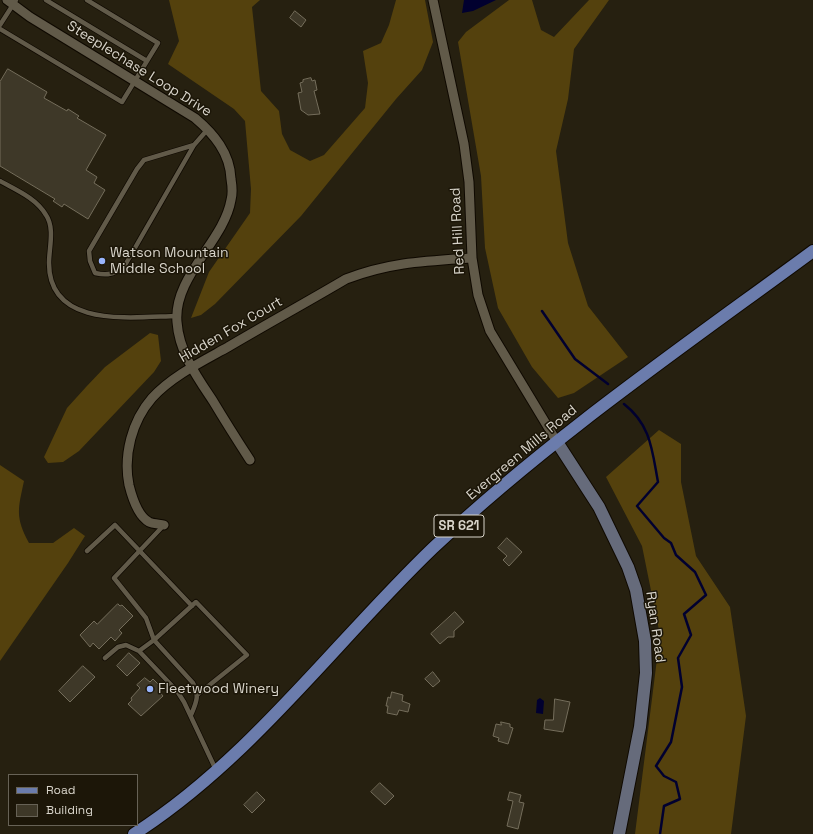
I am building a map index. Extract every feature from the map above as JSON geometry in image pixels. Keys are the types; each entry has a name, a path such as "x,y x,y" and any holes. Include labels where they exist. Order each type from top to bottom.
{"main road":[{"name":"Evergreen Mills Road","path":"134,834 174,806 217,772 276,714 433,549 557,442 613,398 813,251"},
{"name":"Ryan Road","path":"557,442 599,506 628,567 636,590 645,641 646,673 640,727 619,834"}],"street":[{"name":"Red Hill Road","path":"433,0 464,144 469,182 472,258 478,295 490,331 557,442"},
{"name":"Steeplechase Loop Drive","path":"12,2 134,81 195,118 208,129 227,157 231,170 231,200 226,216 182,290 176,308 176,316 178,337 192,368 250,460"},
{"name":"Hidden Fox Court","path":"164,525 149,522 141,514 134,501 129,485 129,441 136,423 153,397 192,368 352,277 402,263 472,258"}],"lane":[{"path":"46,0 147,61"},
{"path":"0,29 122,102 158,43 87,0"},
{"path":"0,25 12,2"},
{"path":"194,145 144,160 137,169 89,252 90,261 95,273 106,276 113,275 124,267 194,145 208,129"},
{"path":"0,181 37,203 47,216 51,232 49,264 51,280 59,296 72,307 96,316 176,316"},
{"path":"87,551 115,525 192,606"},
{"path":"164,525 114,578 146,618 154,640 193,683 198,700 191,716"},
{"path":"139,650 154,640 196,602 247,655 197,695"},
{"path":"105,658 118,647 126,645 139,650 177,691 191,716 217,772"}],"shaded area":[{"path":"169,0 260,0 252,7 261,91 279,111 282,134 290,150 310,161 324,155 365,108 368,83 363,51 381,43 389,25 396,0 425,0 433,42 422,70 396,99 301,216 215,304 201,315 191,318 209,272 250,213 251,189 245,121 234,109 168,64 179,41"},
{"path":"464,0 496,0 473,11 462,13"},
{"path":"509,0 532,0 541,30 554,37 589,0 609,0 574,49 568,99 556,151 568,243 588,306 628,357 574,393 558,398 532,367 498,308 485,248 481,176 458,42 466,32"},
{"path":"150,333 158,335 161,361 154,372 79,451 63,462 48,463 44,457 67,408 105,367"},
{"path":"659,430 681,444 681,482 696,556 730,607 746,716 731,834 635,834 660,635 642,546 606,477"},
{"path":"0,465 24,481 19,513 21,526 29,543 53,543 74,528 85,536 0,661"},
{"path":"540,698 544,701 543,714 536,713 537,700"}],"building":[{"path":"295,11 306,20 301,27 290,18"},
{"name":"Watson Mountain Middle School","path":"8,69 47,92 44,98 67,111 68,109 79,116 77,118 106,135 86,170 97,177 94,183 105,190 88,219 64,204 62,207 53,201 55,199 0,166 0,82"},
{"path":"311,78 312,81 315,80 317,90 314,91 320,114 308,115 301,110 298,93 302,92 300,83 303,82 303,80"},
{"path":"507,538 522,552 509,566 503,560 507,556 498,548"},
{"path":"118,604 120,606 122,605 133,616 119,630 122,633 115,641 111,637 99,649 93,643 90,647 80,635 94,621 97,624"},
{"path":"455,612 464,622 454,631 454,637 448,637 440,644 431,634"},
{"path":"129,653 140,663 127,676 117,666"},
{"path":"83,666 95,677 70,702 59,691"},
{"path":"433,672 440,681 433,687 425,679"},
{"path":"145,678 150,682 153,679 161,687 158,690 163,696 141,716 128,704 140,688 137,685"},
{"path":"392,692 403,695 402,701 410,704 408,712 399,710 397,715 387,713 388,706 386,706 388,697 390,698"},
{"path":"555,699 570,702 563,732 544,729 545,720 553,720"},
{"path":"501,722 510,724 510,727 513,728 508,744 498,741 499,738 493,736 496,724 501,725"},
{"path":"380,783 394,796 385,805 371,792"},
{"path":"257,792 265,800 252,813 244,805"},
{"path":"510,792 521,795 519,802 524,803 518,829 507,826 513,801 508,800"}],"waterway":[{"path":"542,311 575,359 608,384"},
{"path":"624,404 633,412 645,429 652,449 658,482 637,506 664,538 671,543 676,555 695,572 706,595 684,614 691,635 678,658 682,687 671,742 656,766 664,776 676,782 680,799 664,806 660,834"}],"place":[{"name":"Watson Mountain Middle School","path":"102,261"},
{"name":"Fleetwood Winery","path":"150,689"}]}
